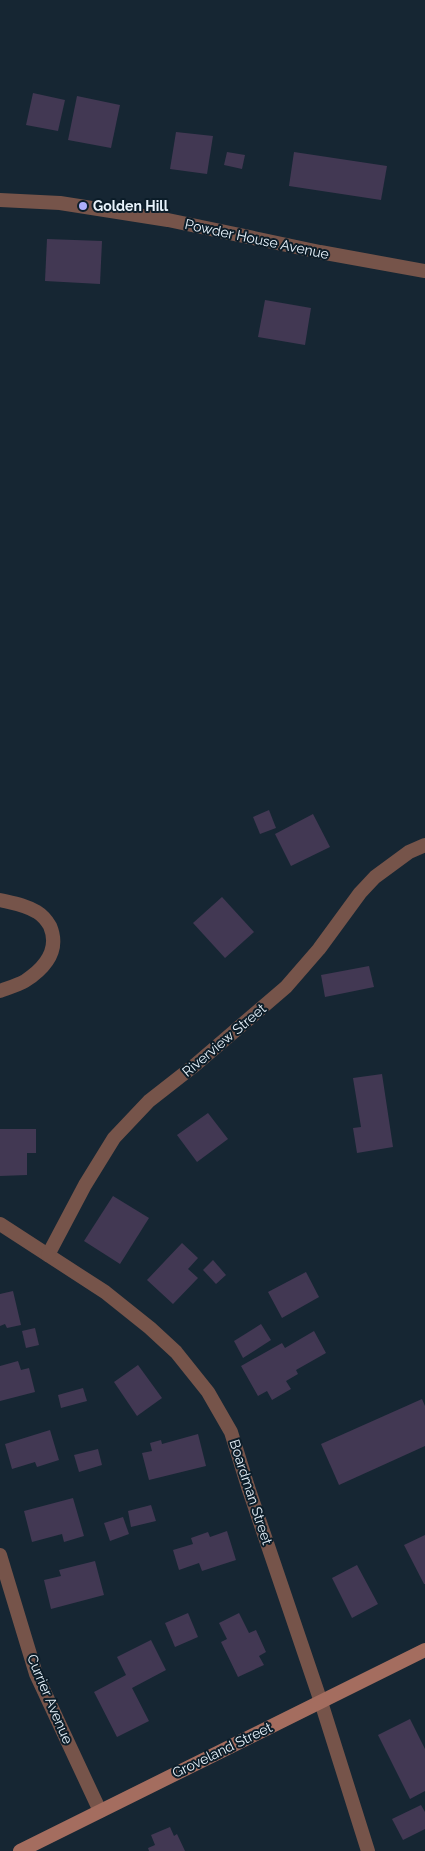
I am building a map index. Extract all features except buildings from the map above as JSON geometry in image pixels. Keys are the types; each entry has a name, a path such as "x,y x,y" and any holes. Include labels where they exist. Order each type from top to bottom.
{"main road":[{"name":"Groveland Street","path":"20,1851 425,1650"}],"street":[{"name":"Powder House Avenue","path":"0,200 60,203 168,220 320,252 425,271"},
{"name":"Riverview Street","path":"48,1255 85,1185 114,1138 148,1101 195,1065 286,987 319,949 360,893 375,877 409,852 425,845"},
{"path":"0,900 24,905 39,913 48,922 54,936 53,951 42,968 24,981 0,991"},
{"name":"Boardman Street","path":"0,1224 105,1292 150,1328 176,1352 208,1392 231,1432 368,1851"},
{"name":"Currier Avenue","path":"0,1555 36,1674 100,1811"}],"place":[{"name":"Golden Hill","path":"83,206"}]}
